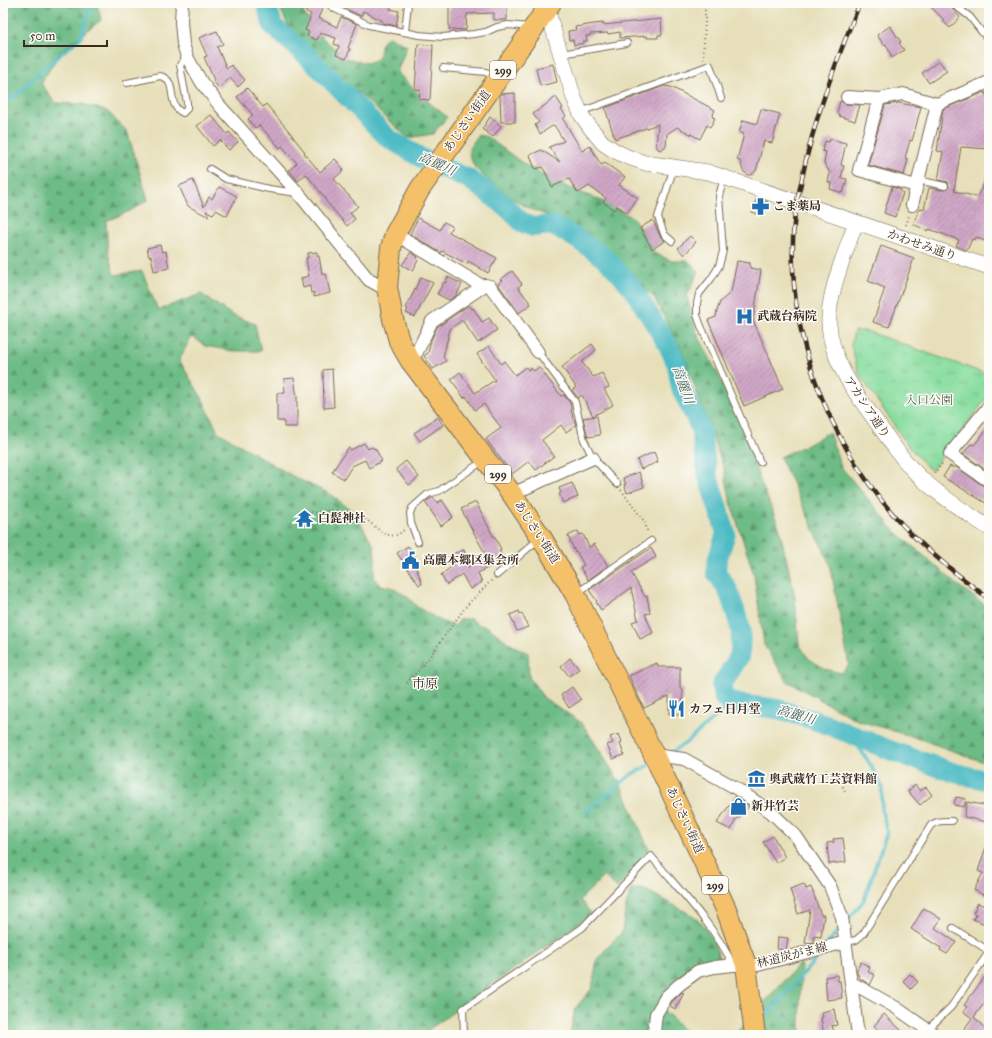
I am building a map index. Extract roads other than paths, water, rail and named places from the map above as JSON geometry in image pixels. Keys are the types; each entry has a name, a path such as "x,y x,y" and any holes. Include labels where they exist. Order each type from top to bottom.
{"highway":[{"name":"あじさい街道","path":"549,6 420,189 395,234 391,248 387,287 393,319 399,341 410,360 512,494 541,537 575,594 656,758 726,908 753,1014 755,1035"}],"street":[{"path":"182,3 181,22 183,44 187,57 202,84 299,194 369,280 380,286 387,287"},
{"name":"かわせみ通り","path":"549,6 561,54 574,98 580,112 603,143 612,149 625,156 645,163 688,168 724,177 989,267"},
{"path":"847,97 879,99 903,94 937,104 989,82"},
{"path":"879,99 859,170 917,183"},
{"path":"912,205 937,104"},
{"name":"アカシア通り","path":"856,222 834,288 830,306 829,325 838,360 852,387 913,470 927,483 989,528"},
{"path":"395,234 482,286"},
{"path":"410,360 417,352 432,322 485,285 490,286 538,352"},
{"path":"989,406 950,454 989,481"},
{"path":"512,494 593,458"},
{"path":"656,758 684,759 734,787 771,812 796,836 830,886 842,917 858,1035"},
{"name":"林道炭がま線","path":"654,1032 656,1014 666,997 698,971 714,967 758,965 846,942"},
{"path":"852,983 895,1007 931,1032"}],"lane":[{"path":"328,3 333,8 369,25 419,35 443,36 474,34 508,25 533,28"},
{"path":"404,32 408,3"},
{"path":"952,3 970,17 989,41"},
{"path":"561,54 627,43"},
{"path":"127,84 160,76 166,77 170,80 174,104 179,111 183,113 187,109 187,103 180,65 187,57"},
{"path":"580,112 710,65 721,98"},
{"path":"443,68 486,72 497,79"},
{"path":"672,241 664,234 658,217 674,167"},
{"path":"210,169 226,179 299,194"},
{"path":"724,177 719,196 723,251 719,266 699,294 697,315 760,462"},
{"path":"917,183 945,186"},
{"path":"538,352 575,402 584,440 593,458 617,484"},
{"path":"418,542 411,523 410,513 412,508 428,494 439,491 486,459"},
{"path":"497,575 541,537"},
{"path":"575,594 651,542"},
{"path":"846,942 856,940 863,934 931,825 940,821 952,821"},
{"path":"464,1035 463,1009 582,928 650,856 697,910 727,952 740,965"},
{"path":"931,1032 951,1007 989,952 954,928"}],"waterway":[{"path":"3,104 22,90 42,70 81,37 91,3"},
{"name":"高麗川","path":"266,3 273,26 309,58 388,138 423,159 469,179 504,205 523,223 533,227 551,225 569,234 609,262 632,287 668,345 677,365 681,388 700,427 708,477 726,533 717,561 716,572 727,588 741,631 740,655 721,686 724,698 738,704 778,709 823,723 892,751 955,773 989,781"},
{"path":"670,753 686,743 732,702"},
{"path":"846,922 864,900 887,832 882,811 882,786 870,764 850,734"},
{"path":"586,812 632,774 651,764"},
{"path":"828,943 840,929"},
{"path":"759,1021 778,1003 821,953"}],"railway":[{"path":"860,3 842,47 819,114 806,160 796,206 793,255 795,296 803,338 814,378 830,417 850,454 873,489 909,532 942,562 989,599"}],"place":[{"name":"こま薬局","path":"760,206"},
{"name":"武蔵台病院","path":"744,316"},
{"name":"白髭神社","path":"305,518"},
{"name":"高麗本郷区集会所","path":"410,560"},
{"name":"カフェ日月堂","path":"676,709"},
{"name":"奥武蔵竹工芸資料館","path":"756,779"},
{"name":"新井竹芸","path":"738,806"}],"district":[{"name":"市原","path":"425,684"}],"park label":[{"name":"入口公園","path":"929,400"}]}
